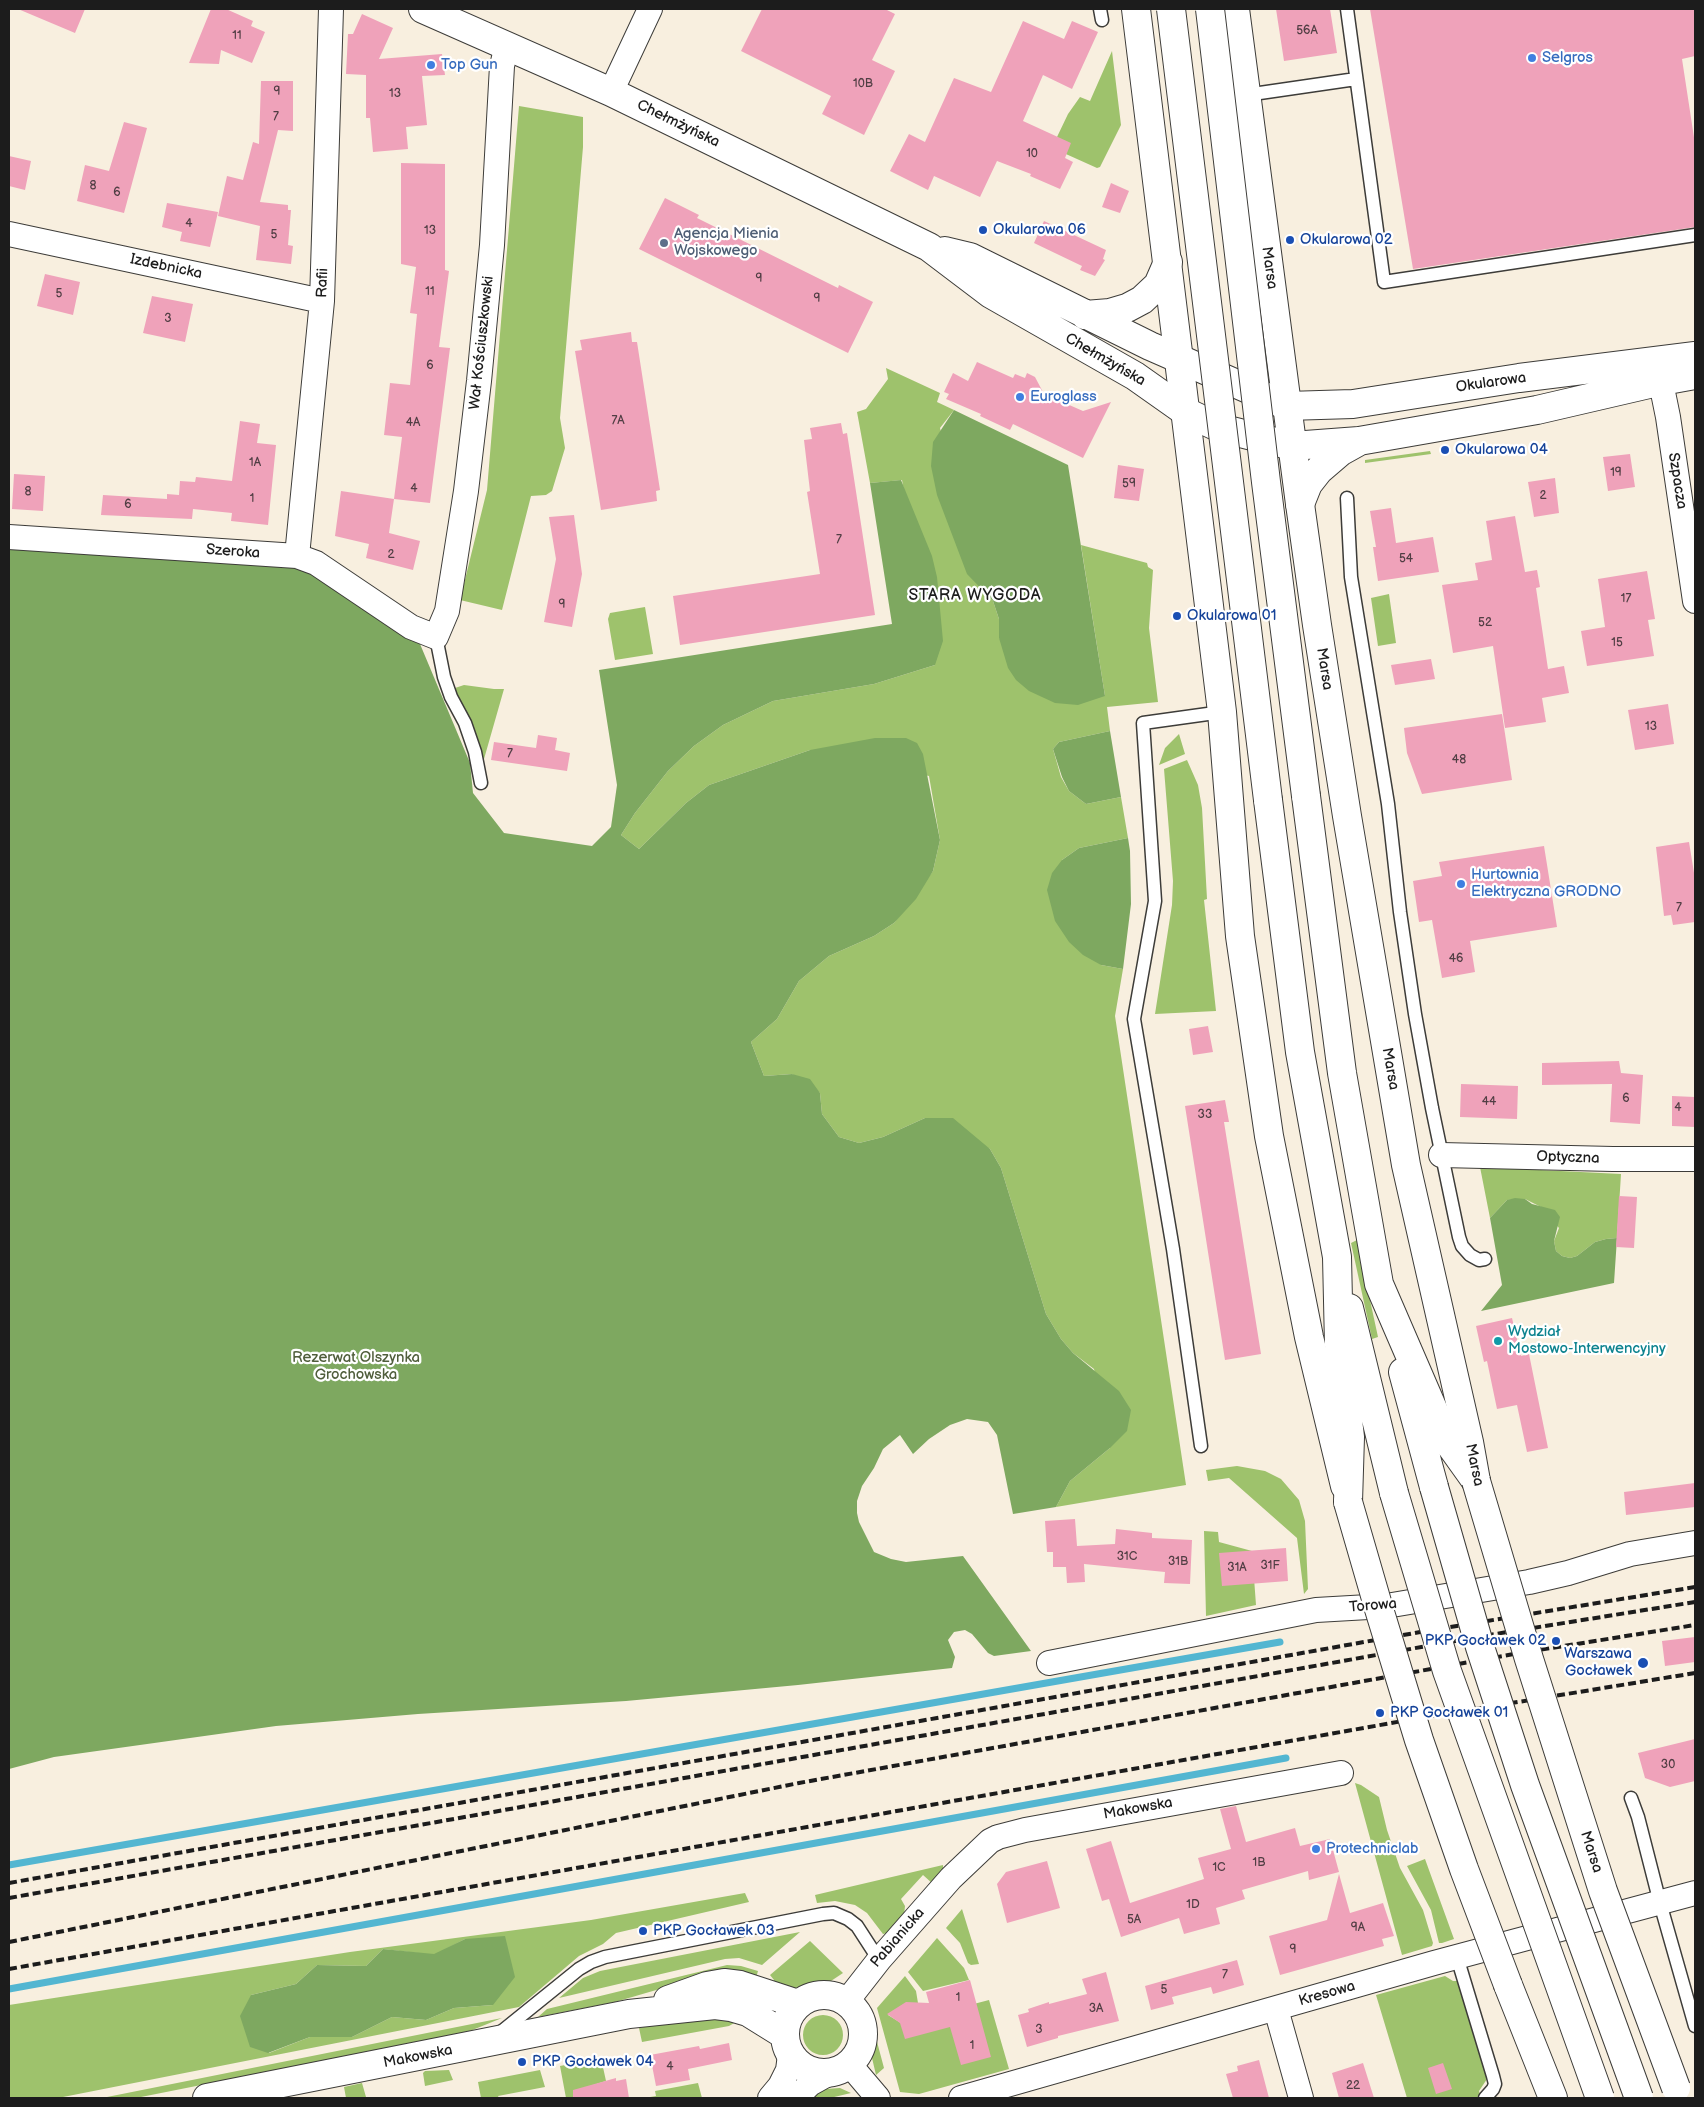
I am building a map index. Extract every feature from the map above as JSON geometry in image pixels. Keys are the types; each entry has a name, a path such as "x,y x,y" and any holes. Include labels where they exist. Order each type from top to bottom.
{"main road":[{"name":"Chełmżyńska","path":"423,9 611,92 929,247 991,294 1135,376 1186,412 1220,428 1292,446"},
{"path":"1136,9 1222,712 1240,936 1269,1136 1309,1337 1348,1502 1392,1654 1434,1784 1480,1910 1553,2098"},
{"path":"1171,9 1300,1052 1337,1258 1394,1494 1447,1671 1600,2098"},
{"path":"1210,9 1266,482 1342,1073 1379,1284 1480,1648 1525,1785 1639,2098"},
{"name":"Marsa","path":"1235,9 1300,504 1343,787 1406,1164 1469,1442 1476,1481 1529,1659 1604,1890 1678,2093"},
{"name":"Chełmżyńska","path":"929,247 970,257 1085,315 1287,406"},
{"path":"1085,315 1110,313 1127,308 1142,300 1158,285 1168,262"},
{"name":"Okularowa","path":"1292,446 1359,441 1537,410 1659,371 1695,356"},
{"name":"Okularowa","path":"1287,406 1353,404 1519,378 1659,371 1695,375"},
{"path":"1300,504 1308,484 1319,470 1340,452 1359,441"},
{"path":"1337,1258 1339,1345 1350,1437 1348,1502"},
{"path":"1379,1284 1446,1438 1476,1481"},
{"name":"Makowska","path":"629,2014 707,1986 724,1984 740,1984 798,2004"},
{"path":"820,1994 832,1995 847,2001 857,2012 864,2030 861,2049 839,2069 813,2073 805,2070 797,2064 787,2045 788,2018 798,2004 820,1994"},
{"name":"Makowska","path":"206,2098 629,2014 716,2005 731,2006 748,2012 787,2045"}],"street":[{"name":"Rafii","path":"297,556 322,301 331,9"},
{"path":"611,92 650,9"},
{"name":"Wał Kościuszkowski","path":"436,637 447,611 466,491 492,245 502,66 507,45"},
{"name":"Izdebnicka","path":"9,234 322,301"},
{"name":"Szpacza","path":"1659,371 1695,602"},
{"name":"Szeroka","path":"9,537 297,556 316,564 411,627 436,637"},
{"name":"Optyczna","path":"1441,1155 1695,1159"},
{"name":"Torowa","path":"1049,1663 1316,1610 1386,1606 1529,1582 1568,1573 1630,1554 1695,1543"},
{"name":"Makowska","path":"951,1878 990,1841 1014,1832 1341,1773"},
{"name":"Pabianicka","path":"847,2001 879,1960 951,1878"},
{"name":"Kresowa","path":"961,2098 1016,2091 1276,2009 1457,1957 1660,1904 1695,1893"},
{"path":"1276,2009 1301,2098"},
{"path":"770,2098 780,2086 788,2070 787,2045"},
{"path":"796,2098 810,2084 839,2069 878,2098"}],"lane":[{"path":"1347,9 1384,282 1695,235"},
{"path":"1246,94 1356,79"},
{"path":"1347,498 1351,577 1387,799 1400,912 1415,1014 1441,1155 1462,1246 1470,1255 1479,1260 1485,1259"},
{"path":"436,637 444,677 451,698 465,723 475,752 480,783"},
{"path":"1201,1446 1173,1249 1134,1019 1155,901 1143,723 1222,712"},
{"path":"1631,1798 1638,1817 1660,1904 1695,2026"},
{"path":"481,2044 510,2025 579,1969 605,1957 834,1913 841,1914 857,1926 879,1960"},
{"path":"1457,1957 1493,2076 1493,2089 1484,2098"}],"green space":[{"path":"1112,51 1121,125 1100,167 1097,168 1057,150 1057,137 1068,114 1080,97 1090,101"},
{"path":"519,106 583,117 583,147 560,418 565,448 552,491 546,495 531,496 502,610 460,600 487,490"},
{"path":"886,368 940,393 937,402 954,410 940,428 982,588 993,601 999,619 999,638 1105,696 1081,545 1147,563 1148,567 1153,570 1149,628 1158,702 1107,707 1110,731 1059,742 1053,749 1061,777 1069,791 1086,804 1121,797 1128,838 1079,848 1062,860 1101,965 1123,969 1115,1016 1186,1485 1056,1507 1070,1481 1110,1448 1094,1369 1073,1353 1061,1339 1046,1314 1001,1168 990,1149 925,1118 883,1137 859,1143 839,1137 822,1114 820,1093 792,1074 764,1076 751,1042 777,1019 799,981 829,956 874,936 894,923 933,871 940,840 929,776 810,750 709,785 686,803 639,849 621,835 635,813 668,771 694,746 723,725 773,701 874,684 935,665 902,480 870,483 857,412 866,409 888,379"},
{"path":"954,410 1068,465 1105,696 1078,705 1055,703 1029,691 1016,680 1008,668 999,638 999,619 993,601 967,574 937,495 931,466 933,442"},
{"path":"1430,451 1431,454 1365,463 1365,460"},
{"name":"Rezerwat Olszynka Grochowska","path":"901,480 932,556 937,577 943,641 935,665 874,684 773,701 723,725 694,746 668,771 635,813 621,835 639,849 686,803 709,785 810,750 875,738 906,738 917,743 923,754 940,840 933,871 916,899 894,923 874,936 829,956 799,981 777,1019 751,1042 764,1076 792,1074 810,1079 820,1093 822,1114 839,1137 859,1143 883,1137 925,1118 953,1118 990,1149 1001,1168 1046,1314 1061,1339 1073,1353 1119,1391 1131,1410 1127,1431 1110,1448 1070,1481 1056,1507 1013,1514 997,1435 988,1422 967,1419 950,1425 929,1439 913,1454 900,1435 883,1449 874,1468 862,1486 857,1501 857,1513 859,1522 874,1552 891,1559 906,1562 963,1556 1031,1651 994,1656 988,1653 972,1634 965,1630 954,1632 948,1640 955,1657 952,1668 626,1701 418,1714 276,1726 54,1757 9,1769 9,545 307,565 420,644 470,763 473,793 504,833 592,846 611,827 617,785 599,670 892,624 870,483"},
{"path":"1389,594 1396,643 1378,646 1371,598"},
{"path":"645,607 653,654 615,660 608,619 610,613"},
{"path":"464,685 504,689 484,759 459,702 455,688"},
{"path":"1110,731 1121,797 1086,804 1069,791 1062,777 1053,749 1059,742"},
{"path":"1179,734 1185,754 1159,765 1165,748"},
{"path":"1187,760 1198,785 1202,808 1207,899 1204,900 1216,1011 1155,1014 1172,905 1173,881 1164,769"},
{"path":"1128,838 1131,904 1123,969 1101,965 1083,955 1069,942 1055,921 1047,890 1052,873 1062,860 1079,848"},
{"path":"1480,1167 1621,1174 1617,1238 1595,1242 1577,1256 1570,1258 1562,1256 1556,1251 1554,1241 1559,1228 1541,1207 1525,1199 1507,1200 1490,1218"},
{"path":"1515,1198 1525,1199 1532,1204 1555,1210 1560,1217 1554,1241 1556,1251 1562,1256 1570,1258 1577,1256 1595,1242 1617,1238 1614,1283 1481,1311 1502,1285 1490,1218 1507,1200"},
{"path":"1357,1240 1378,1337 1372,1339 1351,1243"},
{"path":"1237,1466 1265,1471 1281,1479 1299,1500 1305,1521 1308,1589 1304,1594 1297,1538 1229,1478 1208,1481 1206,1470"},
{"path":"1204,1531 1218,1532 1219,1542 1252,1551 1256,1605 1206,1616"},
{"path":"1355,1783 1379,1797 1387,1830 1400,1868 1423,1910 1433,1943 1432,1946 1402,1955"},
{"path":"1425,1859 1454,1939 1442,1943 1439,1943 1431,1910 1407,1866"},
{"path":"943,1865 943,1872 933,1884 923,1875 901,1899 905,1906 904,1916 888,1933 883,1934 867,1913 855,1905 835,1901 817,1903 815,1895"},
{"path":"745,1893 749,1902 616,1933 603,1944 579,1956 519,2007 58,2098 9,2098 9,2005 350,1952 591,1920","holes":["465,1939 493,2005 454,2008 426,2020 392,2017 352,2037 310,2037 269,2053 251,1995 296,1984 317,1965 366,1966 383,1949 434,1955"]},
{"path":"962,1909 979,1964 971,1965 968,1963 960,1943 946,1928"},
{"path":"800,1932 762,1965 739,1958 725,1959 559,1998 583,1978 600,1971"},
{"path":"505,1936 515,1977 493,2005 454,2008 426,2020 392,2017 352,2037 310,2037 268,2053 250,2047 240,2016 251,1995 296,1984 317,1965 366,1966 383,1949 434,1954 465,1939"},
{"path":"937,1938 964,1968 969,1980 923,1991 908,1972"},
{"path":"810,1941 843,1973 831,1981 803,1987 788,1989 773,1985 774,1980 770,1975"},
{"path":"727,1965 741,1966 758,1971 756,1978 701,1977 615,2002 538,2017 547,2009"},
{"path":"905,1976 916,1991 918,2003 888,2015 901,2023 989,2000 1009,2069 919,2094 900,2092 877,2008"},
{"path":"1445,1976 1453,1981 1459,1981 1487,2079 1479,2091 1481,2098 1407,2098 1376,1995"},
{"path":"708,2014 736,2022 729,2026 642,2042 639,2028"},
{"path":"827,2015 834,2018 840,2024 843,2035 842,2043 834,2052 827,2055 819,2055 812,2052 804,2043 803,2031 806,2024 815,2016"},
{"path":"502,2018 470,2031 417,2042 136,2098 102,2098"},
{"path":"876,2038 884,2068 876,2075 872,2058"},
{"path":"601,2058 606,2081 587,2087 589,2098 566,2098 560,2066"},
{"path":"449,2070 453,2080 425,2086 423,2073 425,2071"},
{"path":"540,2070 545,2087 498,2096 499,2098 481,2098 478,2082"},
{"path":"362,2083 366,2097 346,2098 344,2087"},
{"path":"698,2083 702,2098 644,2098 656,2096 655,2091"},
{"path":"840,2088 851,2093 830,2098 806,2098 825,2089"}],"building":[{"path":"18,9 85,9 75,33"},
{"path":"211,9 226,9 253,21 251,26 265,32 252,63 221,50 219,64 189,63"},
{"path":"762,9 885,9 895,14 872,60 895,71 864,135 822,114 831,96 741,51"},
{"path":"1276,9 1330,9 1337,53 1284,61"},
{"path":"1370,9 1695,9 1695,56 1682,59 1695,144 1695,227 1413,269"},
{"path":"362,14 393,28 379,59 442,54 445,75 422,76 427,125 406,127 408,149 373,152 370,118 366,118 366,75 346,74 348,34 353,34"},
{"path":"1023,21 1064,39 1072,21 1098,32 1072,89 1043,75 1023,121 1071,143 1065,158 1073,162 1060,189 1030,176 1031,174 997,161 980,197 934,176 928,190 890,171 909,134 925,142 954,78 991,92"},
{"path":"261,81 293,81 293,131 278,130 260,202 288,205 288,210 291,210 288,245 293,246 291,264 256,260 260,226 218,216 227,176 243,180 253,142 259,144"},
{"path":"124,122 147,128 124,213 77,201 85,165 109,171"},
{"path":"9,156 31,161 25,190 9,186"},
{"path":"401,163 445,164 445,270 449,271 439,347 450,348 430,503 394,499 402,437 384,435 390,383 410,385 417,314 410,313 416,267 401,264"},
{"path":"1111,183 1129,191 1120,213 1102,207"},
{"path":"665,198 699,215 697,218 838,288 839,285 873,302 848,353 639,249"},
{"path":"167,203 218,212 210,247 180,241 182,232 162,227"},
{"path":"1044,221 1106,250 1103,259 1105,260 1095,276 1080,270 1082,266 1034,243"},
{"path":"45,274 80,282 73,315 37,306"},
{"path":"152,296 193,304 185,342 143,333"},
{"path":"631,332 632,342 637,342 660,490 656,491 657,501 601,510 575,351 582,350 580,340"},
{"path":"977,362 1013,378 1015,374 1025,378 1027,373 1035,377 1044,394 1083,411 1111,402 1083,458 1013,424 1010,430 980,416 981,414 946,399 949,394 944,392 953,373 968,381"},
{"path":"240,421 260,424 257,443 276,445 268,525 231,521 232,513 193,509 192,519 101,515 103,495 167,499 167,494 179,495 180,481 195,482 196,477 232,481"},
{"path":"841,423 843,434 847,433 875,615 680,645 673,596 820,574 807,492 810,491 804,440 812,439 810,428"},
{"path":"1630,454 1635,487 1608,491 1603,457"},
{"path":"1118,465 1144,469 1139,501 1114,498"},
{"path":"14,474 45,476 43,511 12,509"},
{"path":"1555,478 1559,513 1534,517 1528,482"},
{"path":"341,491 394,499 389,533 420,541 413,570 366,558 369,544 335,536"},
{"path":"1391,508 1396,543 1433,537 1439,572 1378,581 1373,547 1376,547 1370,511"},
{"path":"574,515 582,574 572,627 544,622 556,559 549,517"},
{"path":"1515,516 1525,572 1537,570 1540,587 1536,588 1548,669 1564,666 1569,693 1542,698 1546,722 1505,728 1493,646 1453,653 1442,585 1478,580 1475,563 1492,560 1486,521"},
{"path":"1647,571 1655,619 1648,620 1654,656 1587,666 1581,631 1605,627 1598,579"},
{"path":"1431,659 1435,679 1395,685 1391,665"},
{"path":"1668,704 1674,744 1635,750 1628,710"},
{"path":"1502,714 1512,780 1422,794 1407,753 1404,728"},
{"path":"538,735 557,738 555,750 570,753 567,771 491,760 494,742 536,748"},
{"path":"1689,842 1695,879 1695,922 1673,925 1671,915 1664,916 1656,847"},
{"path":"1544,846 1557,927 1470,941 1475,972 1442,978 1432,920 1419,922 1413,881 1442,876 1439,862"},
{"path":"1208,1026 1213,1052 1193,1055 1189,1029"},
{"path":"1619,1061 1621,1073 1643,1075 1640,1124 1610,1122 1612,1084 1542,1085 1542,1063"},
{"path":"1461,1084 1518,1086 1517,1119 1460,1117"},
{"path":"1672,1096 1695,1097 1695,1127 1672,1126"},
{"path":"1225,1100 1229,1122 1224,1122 1261,1354 1225,1360 1185,1106"},
{"path":"1619,1196 1637,1197 1634,1248 1616,1247"},
{"path":"1512,1318 1521,1356 1529,1354 1548,1448 1527,1452 1517,1405 1497,1409 1487,1361 1484,1362 1476,1326"},
{"path":"1695,1483 1695,1507 1626,1515 1624,1492"},
{"path":"1075,1519 1077,1546 1115,1544 1116,1529 1152,1533 1152,1538 1192,1540 1190,1584 1164,1583 1165,1572 1084,1564 1085,1582 1067,1583 1066,1567 1053,1567 1053,1552 1047,1552 1045,1521"},
{"path":"1286,1548 1288,1581 1222,1586 1219,1553"},
{"path":"1695,1637 1695,1662 1665,1666 1662,1641"},
{"path":"1695,1739 1695,1781 1670,1787 1645,1778 1638,1753"},
{"path":"1236,1806 1246,1842 1295,1828 1300,1846 1330,1839 1339,1872 1309,1880 1308,1871 1242,1890 1245,1899 1216,1908 1220,1924 1184,1934 1179,1918 1121,1937 1109,1899 1102,1901 1086,1849 1111,1841 1130,1903 1204,1879 1198,1858 1231,1849 1220,1809"},
{"path":"1047,1861 1060,1908 1007,1923 997,1884 1006,1872"},
{"path":"1339,1874 1350,1913 1383,1903 1394,1936 1382,1939 1384,1946 1280,1975 1269,1936 1327,1920"},
{"path":"1237,1960 1244,1985 1213,1994 1211,1987 1172,1997 1174,2004 1151,2010 1145,1986"},
{"path":"1106,1972 1119,2021 1058,2036 1058,2038 1027,2047 1018,2015 1029,2012 1028,2009 1049,2002 1049,2004 1087,1994 1082,1979"},
{"path":"970,1980 991,2057 961,2065 950,2027 905,2039 900,2023 887,2014 906,2002 929,2003 926,1992"},
{"path":"729,2043 732,2060 688,2069 690,2080 656,2086 650,2055 699,2046 700,2049"},
{"path":"1259,2060 1269,2098 1233,2098 1226,2074 1238,2071 1237,2066"},
{"path":"1363,2063 1374,2098 1339,2098 1332,2073"},
{"path":"1443,2063 1452,2089 1436,2094 1428,2068"},
{"path":"616,2078 616,2081 626,2079 629,2098 573,2098 573,2090"}],"waterway":[{"path":"9,1865 1280,1642"},
{"path":"9,1989 1286,1758"}],"railway":[{"path":"9,1883 1426,1631 1695,1587"},
{"path":"9,1898 1489,1635 1695,1602"},
{"path":"9,1942 799,1783 1514,1654 1695,1625"},
{"path":"9,1969 1414,1719 1695,1673"}],"place":[{"name":"Selgros","path":"1532,58"},
{"name":"Top Gun","path":"431,65"},
{"name":"Okularowa 06","path":"983,230"},
{"name":"Okularowa 02","path":"1290,240"},
{"name":"Agencja Mienia Wojskowego","path":"664,243"},
{"name":"Euroglass","path":"1020,397"},
{"name":"Okularowa 04","path":"1445,450"},
{"name":"Okularowa 01","path":"1177,616"},
{"name":"Hurtownia Elektryczna GRODNO","path":"1461,884"},
{"name":"Wydział Mostowo-Interwencyjny","path":"1498,1341"},
{"name":"PKP Gocławek 02","path":"1556,1641"},
{"name":"Warszawa Gocławek","path":"1643,1663"},
{"name":"PKP Gocławek 01","path":"1380,1713"},
{"name":"Protechniclab","path":"1316,1849"},
{"name":"PKP Gocławek 03","path":"643,1931"},
{"name":"PKP Gocławek 04","path":"522,2062"}],"district":[{"name":"STARA WYGODA","path":"975,596"}]}
